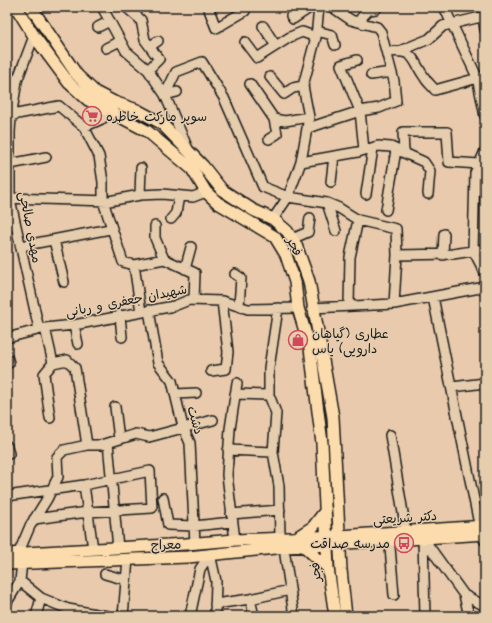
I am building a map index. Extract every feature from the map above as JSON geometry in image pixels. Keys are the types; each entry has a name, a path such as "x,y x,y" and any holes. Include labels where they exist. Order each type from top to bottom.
{"main road":[{"name":"فجر","path":"16,7 34,36 69,83 88,100 147,130 192,169 206,192 218,203 275,237 286,255 294,282 298,308 310,348 322,443 328,568 335,616"},
{"path":"31,7 77,75 95,92 114,102 137,110 161,122 188,149 226,193 253,210 273,219 287,231 292,240 309,281 312,308 332,417 342,536 346,616"},
{"path":"69,83 77,75"},
{"path":"298,308 312,308"},
{"path":"297,537 313,527 326,510"},
{"name":"دکتر شریعتی","path":"326,541 342,536 389,537 483,532"},
{"name":"معراج","path":"7,564 20,557 93,549 297,537 326,541"},
{"name":"معراج","path":"7,554 20,557 128,560 305,547 326,541"},
{"path":"305,547 328,568"}],"street":[{"path":"102,7 126,52 148,70 165,95 188,149"},
{"path":"126,7 141,20 142,30 159,59 148,70"},
{"path":"208,7 216,28 245,11"},
{"path":"292,17 311,7"},
{"path":"273,219 288,197 301,162 309,117 303,86 316,34 319,7"},
{"path":"444,7 451,24 481,77 485,116"},
{"path":"308,128 360,111 379,108 396,101 394,81 381,32 377,27 351,20 335,8"},
{"path":"364,24 361,18 364,14 376,9"},
{"path":"387,52 402,50 429,39 443,26 484,16 485,30"},
{"path":"98,27 110,21"},
{"path":"263,26 276,46"},
{"path":"245,42 258,58 302,32 332,35 335,45"},
{"name":"مهدی صالحی","path":"34,36 17,81 9,116 9,199 42,329 53,363"},
{"path":"150,46 158,40"},
{"path":"106,48 120,41"},
{"path":"402,50 416,60 424,78 435,90 481,77"},
{"path":"357,60 341,65 360,111 369,149 366,194"},
{"path":"165,95 176,72 202,62 224,98 263,187 288,197 327,203 358,220 396,229 397,255 394,304"},
{"path":"371,75 391,72"},
{"path":"270,77 284,94 293,88 303,86"},
{"path":"7,79 17,81"},
{"path":"250,84 274,119 277,134 268,139"},
{"path":"165,95 177,92"},
{"path":"9,116 59,106 84,127 98,156 103,182 102,201 110,229 123,262 134,265 164,259 195,273 194,300"},
{"path":"84,127 102,119 110,111"},
{"path":"274,119 285,121 309,117"},
{"path":"386,210 400,152 403,132 447,132 449,162"},
{"path":"301,162 384,147 424,162 430,171 428,194"},
{"path":"485,152 475,173 474,250 485,271"},
{"path":"331,182 334,156"},
{"path":"10,164 46,157"},
{"path":"440,157 449,162 479,164"},
{"path":"140,195 141,168"},
{"path":"9,199 102,201 140,195 193,197 206,192"},
{"path":"171,219 176,213 179,196"},
{"path":"327,203 336,230"},
{"path":"292,240 308,232 310,218"},
{"path":"349,305 352,244 358,220"},
{"path":"155,226 155,238 164,259"},
{"path":"21,246 54,240 80,233 110,229"},
{"path":"443,254 444,234"},
{"path":"54,240 64,282"},
{"path":"186,269 192,246"},
{"path":"397,255 443,254 485,249"},
{"name":"دشت","path":"134,265 158,363 172,381 183,427 190,443 192,457 195,544"},
{"path":"235,274 241,278 239,306"},
{"path":"312,308 394,304 485,287"},
{"path":"433,297 483,532"},
{"name":"شهیدان جعفری و ربانی","path":"7,338 42,329 74,325 194,300 222,301 248,309 298,308"},
{"path":"211,371 226,369 228,352 222,301"},
{"path":"278,308 269,368 269,395 276,413 272,452 280,486 280,538"},
{"path":"120,316 122,337"},
{"path":"74,325 78,344"},
{"path":"50,418 44,374 53,363 67,360 75,368 87,445"},
{"path":"235,540 231,518 227,475 228,450 237,383"},
{"path":"452,387 485,383"},
{"path":"176,394 196,393"},
{"path":"235,394 269,395"},
{"path":"115,407 119,439"},
{"path":"7,602 20,581 20,557 34,520 52,490 58,476 57,457 64,450 87,445 101,445 136,434 148,437 213,420"},
{"path":"390,435 407,535"},
{"path":"108,443 118,548"},
{"path":"228,450 272,452"},
{"path":"7,496 84,486 111,478 150,471 152,508 88,512 34,520"},
{"path":"84,486 93,549"},
{"path":"164,498 168,525 194,526 280,510"},
{"path":"423,534 464,595 469,616"},
{"path":"423,534 425,616"},
{"path":"389,537 394,595"},
{"path":"210,554 216,581 215,616"},
{"path":"190,616 200,569 210,554"},
{"path":"285,555 294,616"},
{"path":"123,616 128,560"},
{"path":"105,574 126,580"},
{"path":"20,581 41,598 68,609 96,616 107,616"},
{"path":"215,604 250,599 290,590"},
{"path":"464,595 485,606"},
{"path":"36,616 41,598"},
{"path":"250,599 254,616"}],"place":[{"name":"سوپر مارکت خاطره","path":"92,116"},
{"name":"عطاری (گیاهان دارویی) یاس","path":"298,340"},
{"name":"مدرسه صداقت","path":"404,543"}]}
